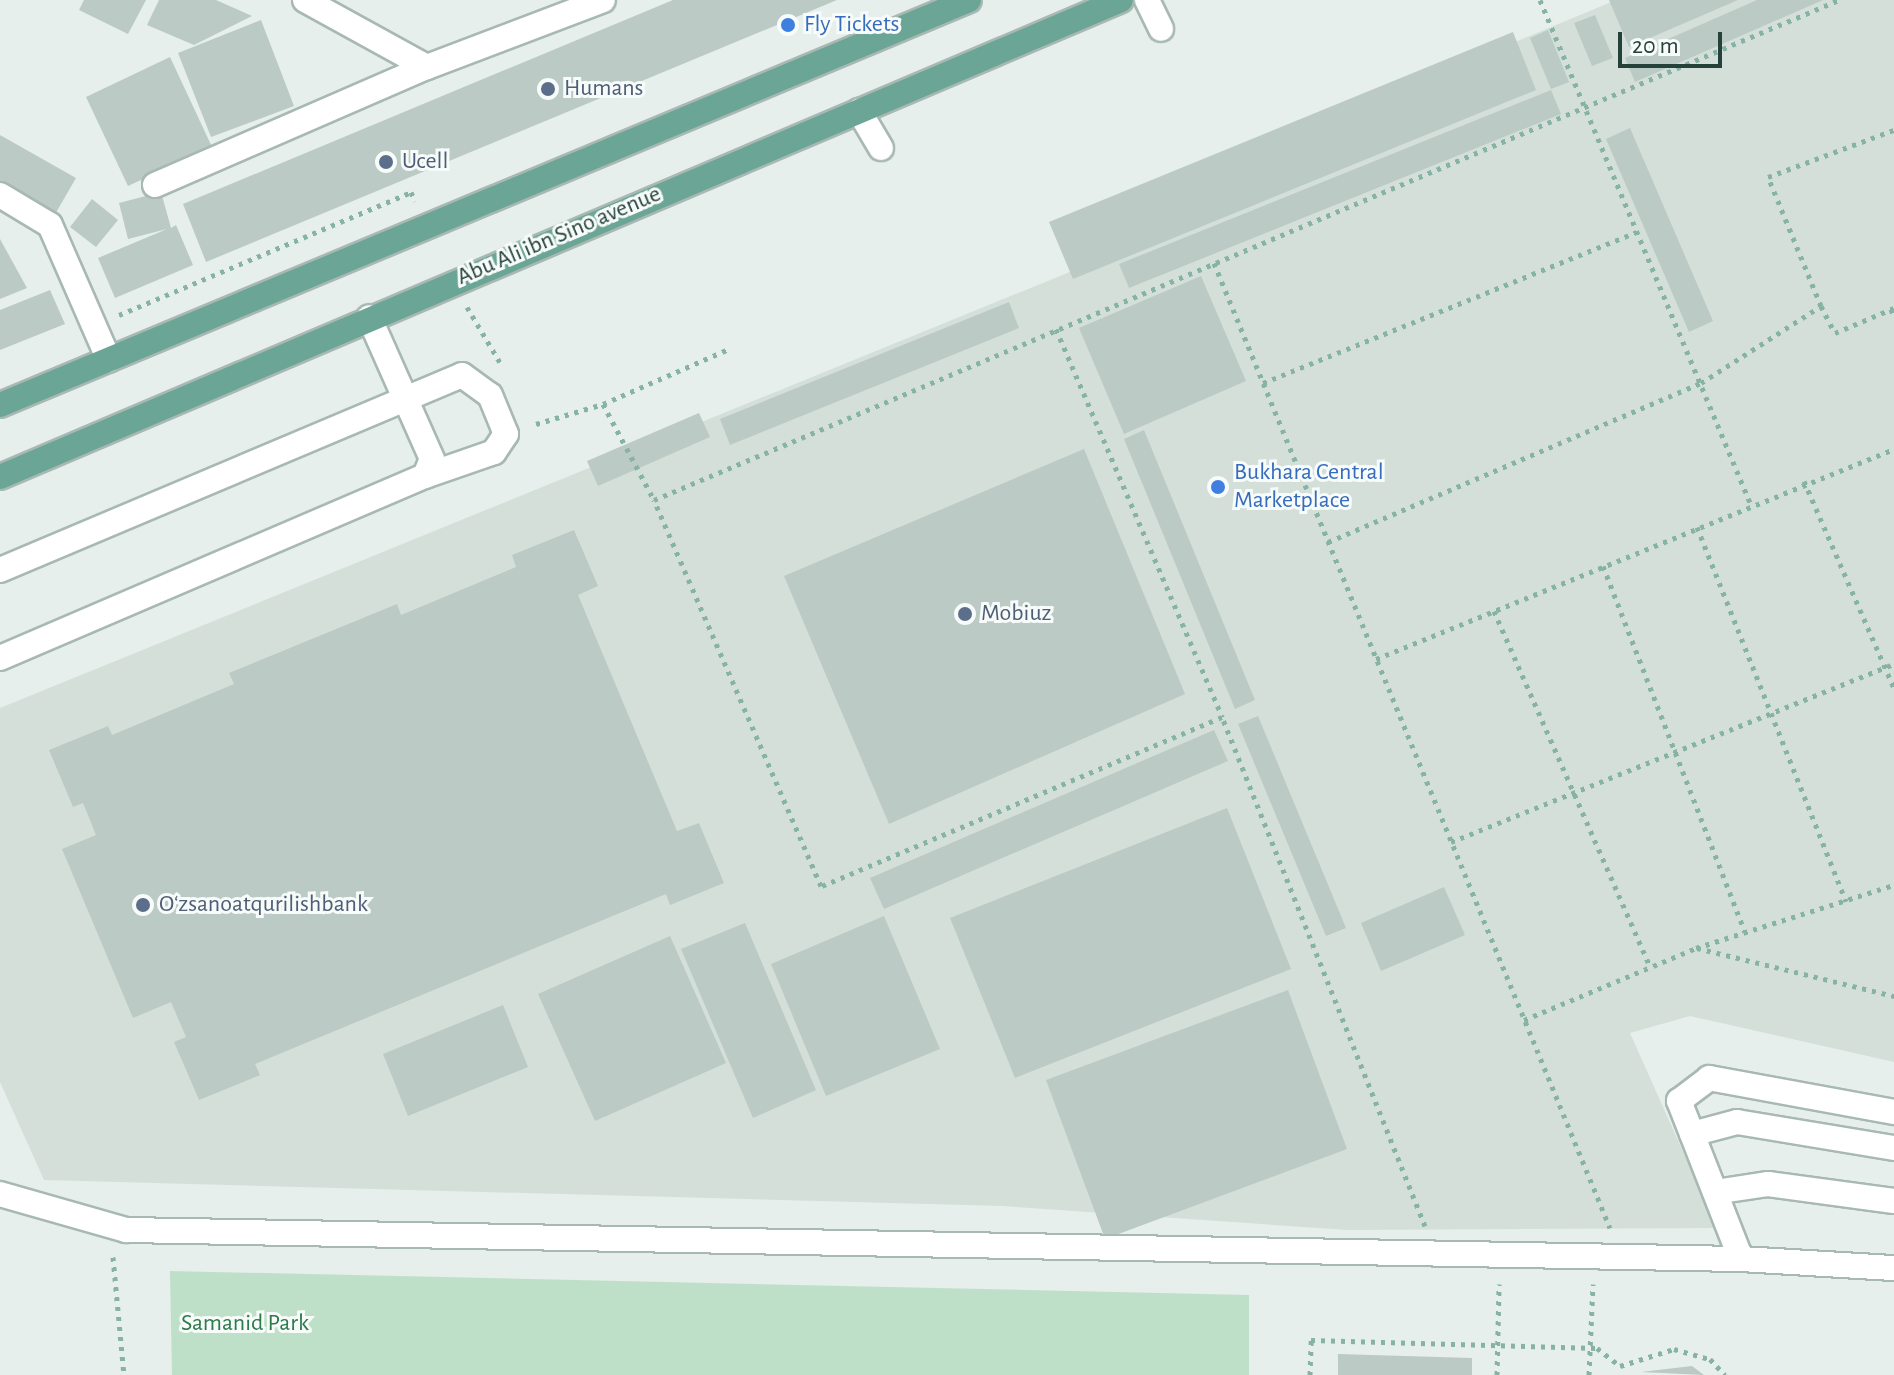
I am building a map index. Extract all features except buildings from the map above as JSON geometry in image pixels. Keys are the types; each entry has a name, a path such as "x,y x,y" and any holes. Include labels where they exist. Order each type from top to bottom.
{"main road":[{"path":"0,405 969,0"},
{"name":"Abu Ali ibn Sino avenue","path":"0,477 369,317 1121,0"}],"lane":[{"path":"305,0 427,67"},
{"path":"155,185 427,67 603,0"},
{"path":"1147,0 1161,29"},
{"path":"859,111 881,148"},
{"path":"0,195 50,225 109,360"},
{"path":"369,317 432,459 425,476"},
{"path":"0,570 404,394 462,375 490,395 506,434 494,452 425,476 0,658"},
{"path":"1741,1259 1679,1101 1709,1078 1894,1112"},
{"path":"1692,1134 1737,1122 1894,1148"},
{"path":"1715,1192 1768,1184 1894,1201"},
{"path":"0,1194 110,1226 1741,1259 1894,1268"}],"path":[{"path":"1540,0 1751,505"},
{"path":"1222,717 821,886 654,500 1839,0"},
{"path":"1894,130 1768,177 1835,333 1892,308 1894,317"},
{"path":"1263,383 1637,232"},
{"path":"1214,263 1622,1257"},
{"path":"1328,542 1701,383 1821,306"},
{"path":"1056,329 1222,717 1435,1253"},
{"path":"603,404 729,349"},
{"path":"1376,659 1804,481 1894,449"},
{"path":"1804,481 1894,688"},
{"path":"1697,527 1846,901"},
{"path":"1603,566 1745,932"},
{"path":"1494,611 1650,967"},
{"path":"1451,842 1894,664"},
{"path":"1524,1020 1696,948 1894,885"},
{"path":"1696,948 1894,996"},
{"path":"110,1226 124,1375"},
{"path":"1497,1375 1500,1254"},
{"path":"1589,1375 1594,1256"},
{"path":"1310,1375 1311,1340 1590,1348 1620,1366 1674,1349 1710,1359 1725,1375"}],"shaded area":[{"name":"Bukhara Central Marketplace","path":"1616,0 1894,0 1894,1062 1690,1016 1630,1033 1717,1228 1347,1230 1002,1206 44,1180 0,1082 0,708 1082,267 1068,228"}],"green space":[{"name":"Samanid Park","path":"170,1271 1249,1295 1249,1375 172,1375"}],"place":[{"name":"Fly Tickets","path":"788,25"},
{"name":"Humans","path":"548,89"},
{"name":"Ucell","path":"386,162"},
{"name":"Bukhara Central Marketplace","path":"1218,487"},
{"name":"Mobiuz","path":"965,614"},
{"name":"Oʻzsanoatqurilishbank","path":"143,905"}]}
